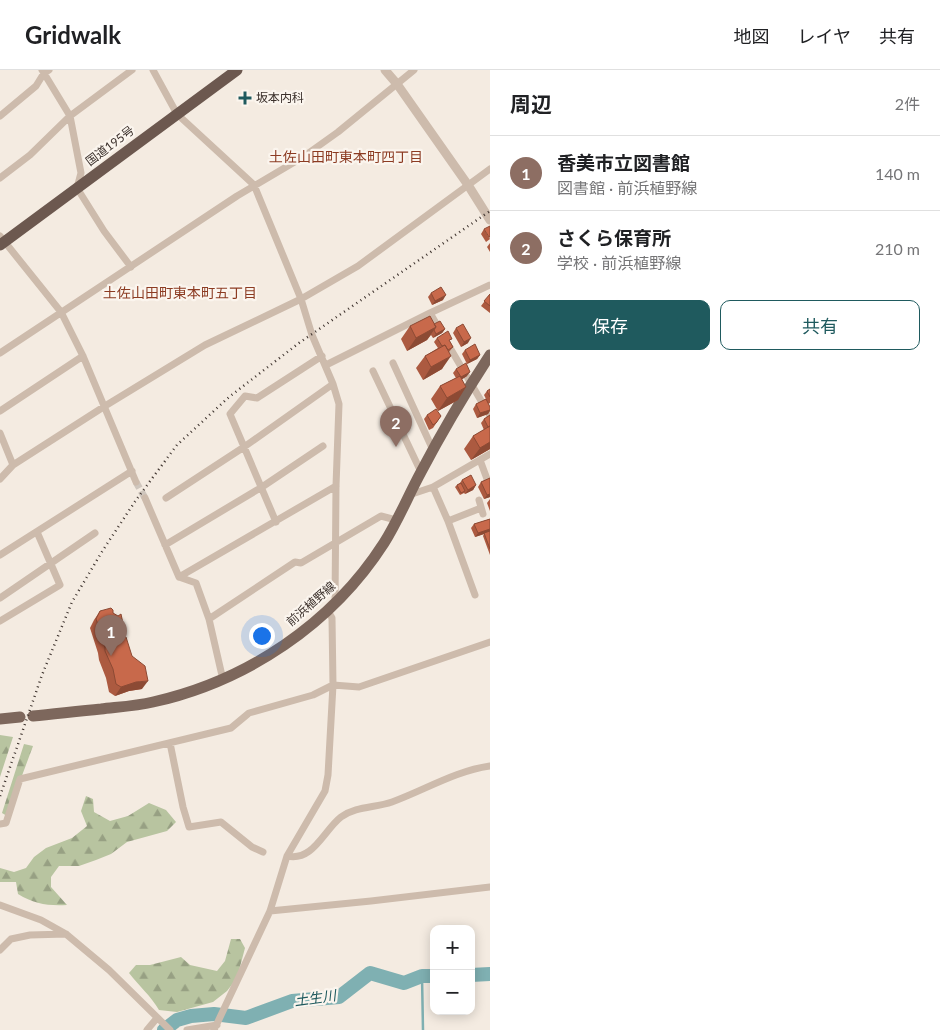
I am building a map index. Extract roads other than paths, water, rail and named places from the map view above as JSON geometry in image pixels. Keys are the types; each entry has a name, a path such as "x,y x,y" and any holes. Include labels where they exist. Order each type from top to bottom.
{"highway":[{"name":"国道195号","path":"2,241 237,70"}],"main road":[{"name":"前浜植野線","path":"33,716 152,703 223,680 271,654 332,608 371,562 384,542 433,450 490,355"},
{"path":"0,719 20,717"}],"street":[{"path":"0,178 30,155 70,116 132,70"},
{"path":"153,70 177,114 254,185 301,299 312,334 334,384 339,404 336,486 337,541 332,608 333,685 328,775 325,791 287,856 270,911 216,1027 187,1030"},
{"path":"385,70 397,84 468,185 490,220"},
{"path":"0,353 254,185 303,156 338,132 414,70"},
{"path":"0,116 36,86 45,71 70,116 81,173 76,188 104,232 131,267"},
{"path":"0,479 13,465 204,346 301,299 358,266 490,170"},
{"path":"2,241 61,312 83,356 136,482"},
{"path":"326,365 490,285"},
{"path":"430,313 490,416"},
{"path":"0,411 83,356"},
{"path":"276,522 230,414 245,396 257,398 322,356"},
{"path":"393,363 433,450"},
{"path":"373,370 421,472"},
{"path":"166,498 244,447 334,384"},
{"path":"0,433 13,465"},
{"path":"165,545 262,487 323,446"},
{"path":"409,495 432,487 490,454"},
{"path":"480,460 490,487"},
{"path":"0,555 132,472"},
{"path":"179,578 336,486"},
{"path":"432,487 448,521 475,595"},
{"path":"145,498 179,578"},
{"path":"448,521 481,507"},
{"path":"209,619 295,562 301,563 381,516 396,520"},
{"path":"0,621 60,585 37,532"},
{"path":"0,598 95,533"},
{"path":"179,578 196,583 209,619 223,680"},
{"path":"0,824 6,823 20,779 231,728 249,713 313,696 333,685 359,687 490,644"},
{"path":"170,743 182,807 189,827 221,822 252,847 263,852"},
{"path":"287,856 294,857 306,853 315,846 340,818 353,810 391,803 474,768 490,766"},
{"path":"270,911 490,886"},
{"path":"0,906 42,920 66,934 104,965 170,1030"},
{"path":"0,950 11,938 30,935 66,934"},
{"path":"147,1030 159,1020"}],"waterway":[{"name":"土生川","path":"164,1030 177,1020 191,1016 214,1014 246,1018 292,1001 339,997 370,973 404,983 422,976 430,976"},
{"name":"土生川","path":"475,975 490,974"},
{"path":"422,976 423,1030"}],"tunnel":[{"path":"136,482 145,498"}],"railway":[{"path":"0,796 42,675 72,602 136,500 177,445 229,397 299,343 490,211"}],"place":[{"name":"坂本内科","path":"245,98"},
{"name":"さくら保育所","path":"396,447"},
{"name":"香美市立図書館","path":"111,656"}],"district":[{"name":"土佐山田町東本町四丁目","path":"346,157"},
{"name":"土佐山田町東本町五丁目","path":"180,293"}]}
